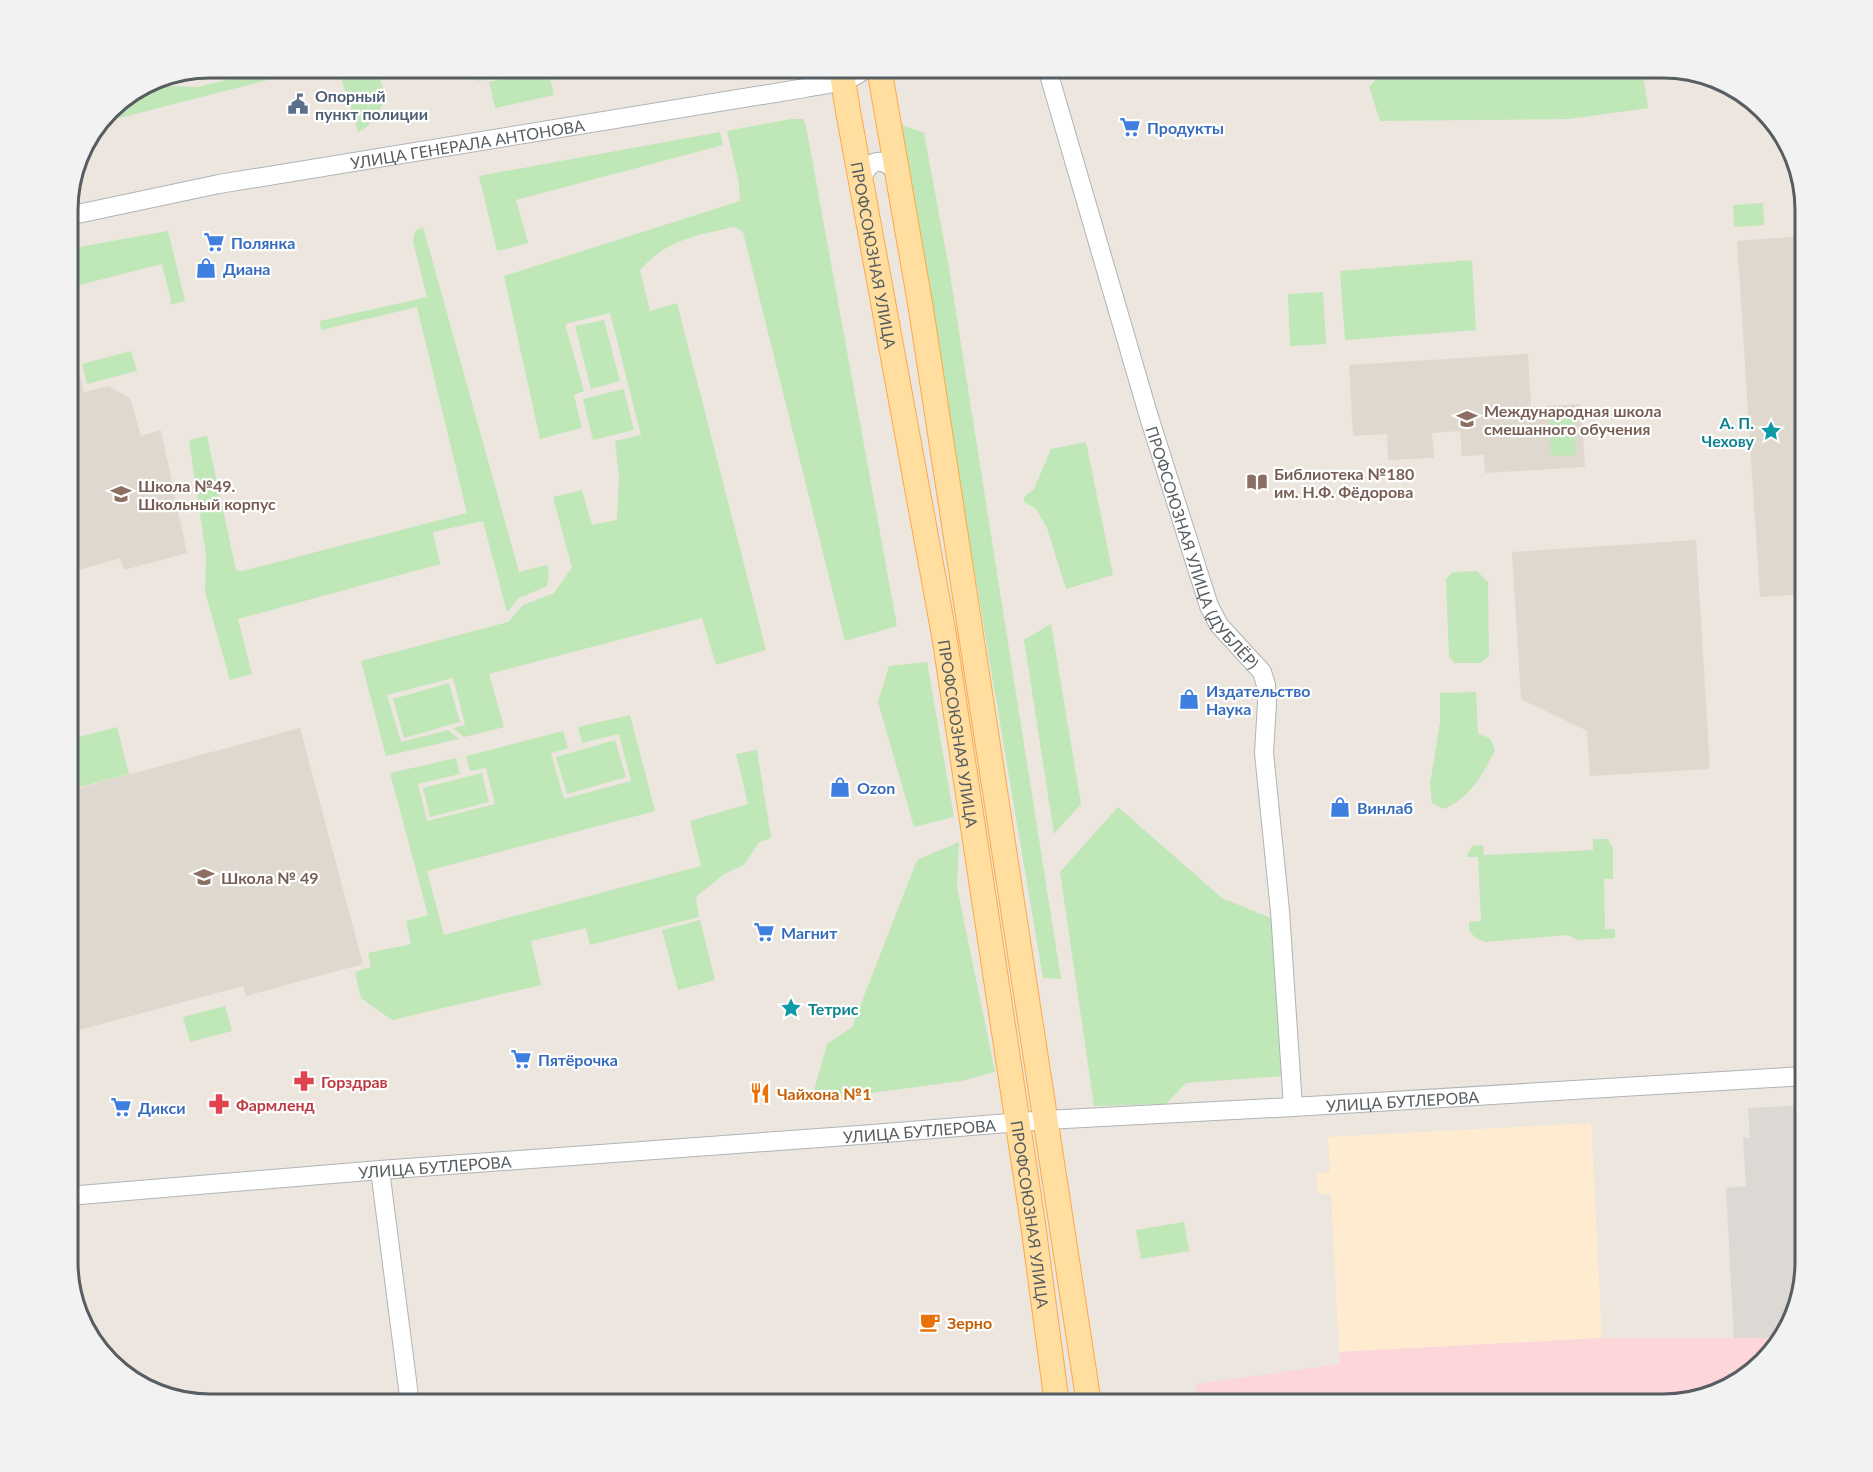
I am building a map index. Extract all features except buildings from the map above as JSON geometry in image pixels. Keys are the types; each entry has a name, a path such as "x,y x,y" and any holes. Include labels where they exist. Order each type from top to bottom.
{"main road":[{"name":"ПРОФСОЮЗНАЯ УЛИЦА","path":"844,78 940,613 1018,1122 1056,1394"},
{"name":"ПРОФСОЮЗНАЯ УЛИЦА","path":"881,78 927,344 1087,1394"}],"street":[{"name":"УЛИЦА ГЕНЕРАЛА АНТОНОВА","path":"78,214 219,184 755,97 828,78"},
{"name":"ПРОФСОЮЗНАЯ УЛИЦА (ДУБЛЁР)","path":"1050,78 1149,417 1209,606 1220,625 1262,672 1266,685 1264,753 1280,910 1293,1107"},
{"path":"861,183 863,174 873,163 880,161 887,164 898,175"},
{"name":"УЛИЦА БУТЛЕРОВА","path":"78,1195 1046,1119 1293,1107 1795,1077"},
{"path":"380,1170 409,1394"}],"shaded area":[{"path":"1795,237 1795,595 1760,597 1737,241"},
{"name":"Международная школа смешанного обучения","path":"1528,354 1531,407 1581,404 1585,467 1485,473 1484,455 1462,456 1460,431 1432,433 1434,458 1388,460 1387,434 1353,436 1349,365"},
{"name":"Школа №49. Школьный корпус","path":"78,368 84,392 108,386 130,398 141,436 161,430 187,553 124,570 120,558 78,570"},
{"path":"1696,540 1710,769 1590,776 1587,731 1521,699 1512,552"},
{"name":"Школа № 49","path":"300,728 363,964 246,996 243,986 78,1030 78,788"},
{"path":"1795,1106 1794,1280 1785,1313 1771,1337 1734,1339 1726,1188 1746,1186 1743,1137 1750,1138 1748,1108"},
{"path":"1591,1123 1602,1338 1339,1352 1331,1194 1318,1194 1316,1174 1330,1172 1328,1137"},
{"path":"1602,1338 1771,1338 1737,1372 1706,1387 1681,1393 1198,1394 1196,1384 1340,1364 1339,1352"}],"green space":[{"path":"234,78 276,78 115,119 136,100 159,88 165,86 197,87"},
{"path":"341,78 380,78 386,100 367,127 358,132"},
{"path":"507,78 550,78 554,95 495,108 489,82"},
{"path":"1377,78 1644,78 1648,108 1569,119 1380,121 1369,87"},
{"path":"791,119 803,119 806,126 897,626 845,641 743,232 734,227 707,233 683,240 661,251 640,270 650,311 677,303 766,650 716,665 702,618 489,674 504,727 464,737 453,728 465,725 453,678 387,695 401,742 448,730 459,739 386,756 361,661 508,622 523,605 554,593 572,568 553,497 582,490 592,525 617,520 619,477 615,441 641,435 610,313 565,324 584,391 574,395 582,428 540,439 504,276 740,201 739,183 727,131"},
{"path":"899,124 924,133 949,268 1061,979 1043,978"},
{"path":"720,132 723,145 516,200 528,243 497,251 479,176"},
{"path":"1763,203 1764,225 1734,227 1733,205"},
{"path":"423,227 519,572 547,565 549,573 547,586 519,598 507,612 483,521 433,532 440,564 238,619 252,674 230,680 205,592 206,555 189,440 207,436 236,570 242,571 467,513 417,307 321,330 320,321 427,297 413,242 415,231"},
{"path":"168,231 185,301 169,305 171,301 162,264 78,285 78,247"},
{"path":"1472,260 1476,330 1345,340 1340,271"},
{"path":"1323,292 1326,344 1290,346 1288,294"},
{"path":"604,320 620,381 591,389 575,326"},
{"path":"131,351 137,371 87,384 82,364"},
{"path":"624,389 634,430 593,440 583,399"},
{"path":"1574,413 1576,455 1551,456 1549,415"},
{"path":"1086,442 1113,575 1066,589 1047,528 1036,509 1024,502 1024,497 1034,489 1051,449"},
{"path":"1477,571 1488,582 1489,656 1481,663 1455,663 1449,657 1446,579 1453,572"},
{"path":"1051,624 1081,804 1054,834 1024,640"},
{"path":"927,662 954,817 914,827 878,702 889,666"},
{"path":"449,683 460,722 404,738 393,699"},
{"path":"1476,692 1478,734 1490,738 1495,750 1475,785 1461,799 1443,809 1432,803 1430,784 1440,722 1440,693"},
{"path":"630,715 655,811 427,871 444,935 701,866 690,821 748,804 736,754 757,750 771,838 759,842 744,865 724,874 696,897 699,917 590,945 586,928 531,941 541,985 392,1020 361,998 355,972 371,967 368,953 411,944 406,921 428,915 390,773 456,758 460,774 418,784 427,821 495,804 486,768 470,771 466,756 563,731 568,748 551,753 564,799 631,781 619,734 582,743 578,727"},
{"path":"117,727 129,774 78,787 78,737"},
{"path":"615,740 626,777 567,794 556,757"},
{"path":"482,773 489,802 430,817 423,788"},
{"path":"1118,807 1222,898 1273,919 1284,1076 1186,1083 1166,1104 1094,1106 1060,872"},
{"path":"1593,839 1608,839 1613,848 1613,879 1604,879 1605,929 1615,929 1615,938 1578,940 1568,935 1485,942 1476,938 1469,931 1469,922 1481,921 1478,857 1466,857 1472,846 1483,845 1484,855 1593,850"},
{"path":"959,842 957,887 995,1072 961,1081 811,1101 827,1044 852,1027 917,860"},
{"path":"700,920 715,980 678,990 662,930"},
{"path":"225,1006 232,1031 190,1042 183,1017"},
{"path":"1184,1222 1189,1251 1141,1259 1136,1230"}],"place":[{"name":"Опорный пункт полиции","path":"298,104"},
{"name":"Продукты","path":"1130,127"},
{"name":"Полянка","path":"214,242"},
{"name":"Диана","path":"206,268"},
{"name":"Международная школа смешанного обучения","path":"1467,419"},
{"name":"А. П. Чехову","path":"1771,431"},
{"name":"Библиотека №180 им. Н.Ф. Фёдорова","path":"1257,482"},
{"name":"Школа №49. Школьный корпус","path":"121,494"},
{"name":"Издательство Наука","path":"1189,699"},
{"name":"Ozon","path":"840,787"},
{"name":"Винлаб","path":"1340,807"},
{"name":"Школа № 49","path":"204,877"},
{"name":"Магнит","path":"764,932"},
{"name":"Тетрис","path":"791,1008"},
{"name":"Пятёрочка","path":"521,1059"},
{"name":"Горздрав","path":"304,1081"},
{"name":"Чайхона №1","path":"760,1093"},
{"name":"Фармленд","path":"219,1104"},
{"name":"Дикси","path":"121,1107"},
{"name":"Зерно","path":"930,1322"}]}
